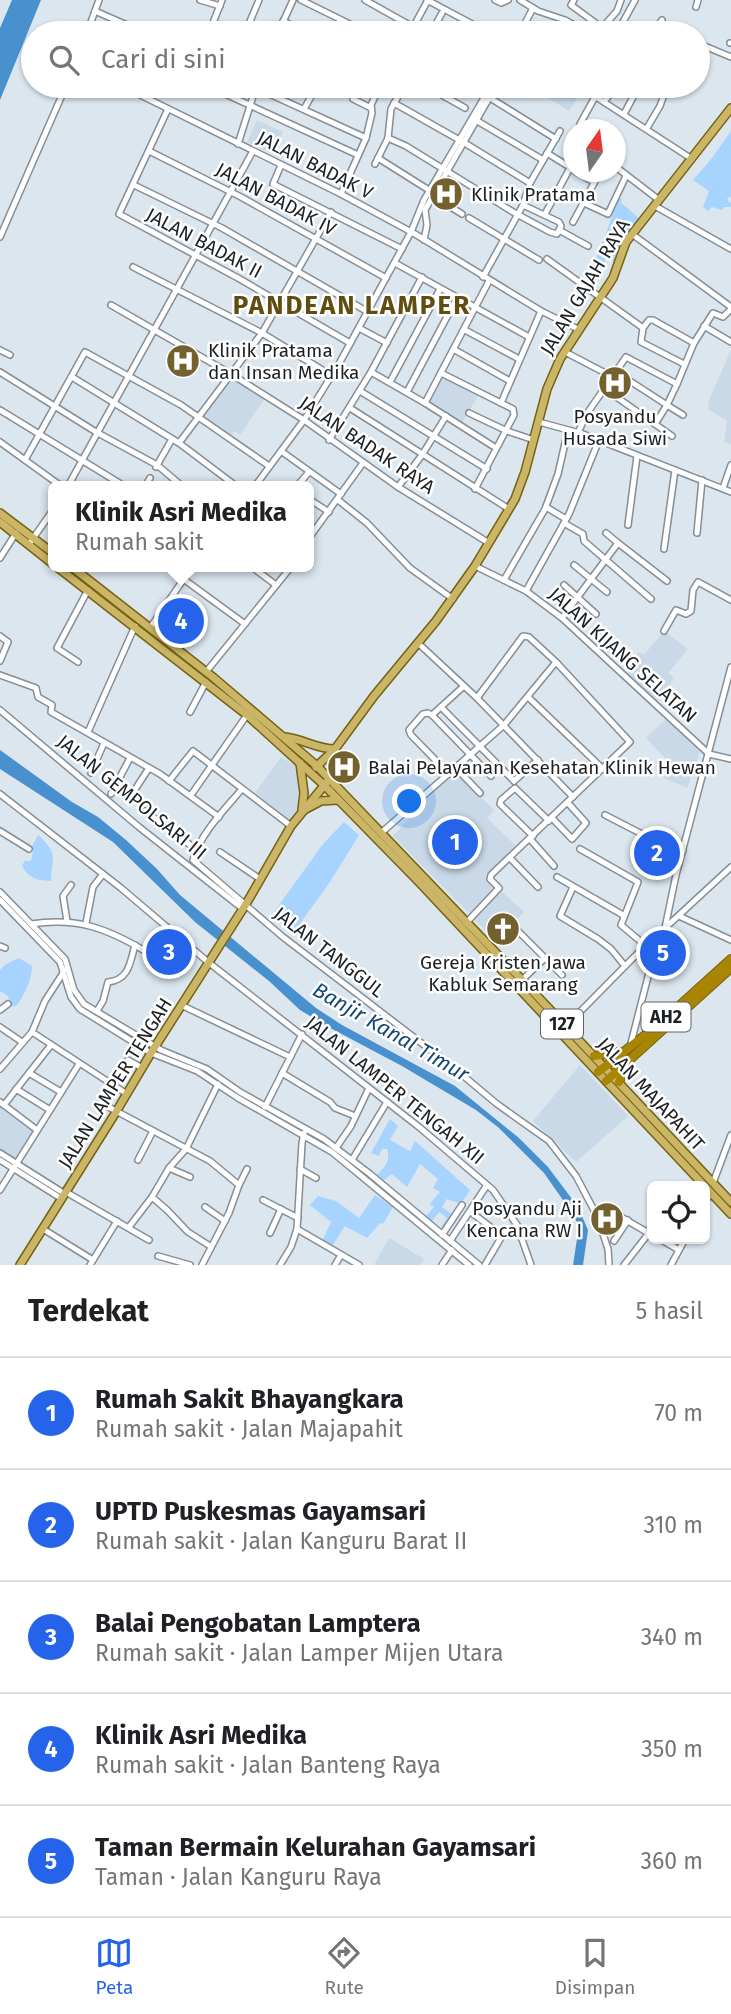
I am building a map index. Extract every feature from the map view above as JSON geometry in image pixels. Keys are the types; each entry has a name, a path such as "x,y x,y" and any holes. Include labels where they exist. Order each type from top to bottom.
{"highway":[{"name":"AH2","path":"601,1070 657,1025 731,959"},
{"name":"AH2","path":"612,1079 629,1059 731,968"},
{"path":"594,1056 611,1055 629,1048"}],"main road":[{"name":"JALAN GAJAH RAYA","path":"311,773 335,749 475,566 509,509 525,472 547,389 578,329 615,274 623,247 731,108"},
{"path":"0,513 48,559"},
{"path":"0,522 18,531"},
{"path":"31,541 48,550"},
{"path":"64,572 108,601"},
{"path":"77,572 108,601"},
{"name":"JALAN MAJAPAHIT","path":"108,601 135,626 247,715 311,773 335,785 601,1070 731,1202"},
{"name":"JALAN MAJAPAHIT","path":"108,601 150,628 206,672 317,766 339,800 522,979 594,1056 601,1070"},
{"path":"284,737 296,738 321,749 335,749 335,785"},
{"path":"300,762 304,793 302,811"},
{"name":"JALAN LAMPER TENGAH","path":"20,1265 243,910 290,826 326,782"},
{"path":"302,811 321,801 339,800"},
{"name":"JALAN MAJAPAHIT","path":"612,1079 731,1214"}],"street":[{"path":"92,21 99,0"},
{"path":"200,0 221,3 214,21"},
{"path":"250,21 260,0"},
{"path":"283,21 293,0"},
{"path":"302,0 344,21"},
{"path":"365,0 398,21"},
{"path":"416,21 427,0 466,21"},
{"path":"495,0 501,3 508,0"},
{"path":"520,0 566,21"},
{"path":"563,0 573,3 594,21"},
{"path":"608,21 617,11 621,0"},
{"path":"624,21 635,0"},
{"path":"526,21 533,8"},
{"path":"95,11 118,21"},
{"path":"438,21 442,13"},
{"path":"710,48 731,57"},
{"path":"0,237 61,98"},
{"name":"JALAN BADAK V","path":"146,98 341,194 425,240 541,311 578,329"},
{"path":"232,98 358,155"},
{"path":"238,144 252,98"},
{"path":"280,98 366,138"},
{"path":"304,109 310,98"},
{"path":"353,98 371,108"},
{"path":"341,194 366,138 375,98"},
{"path":"397,98 390,113 388,138 377,161 462,214"},
{"path":"447,98 465,108"},
{"path":"258,481 304,420 331,376 486,98"},
{"path":"489,98 556,139"},
{"path":"583,119 594,98"},
{"path":"597,98 692,159"},
{"path":"604,102 607,98"},
{"path":"624,114 633,98"},
{"path":"647,128 663,98"},
{"path":"394,103 530,183"},
{"path":"168,109 134,185 214,224 368,312"},
{"path":"474,119 543,160"},
{"path":"482,277 523,205 530,183 560,131"},
{"path":"388,138 406,146 516,214 557,234 559,222 523,205"},
{"name":"JALAN BADAK IV","path":"149,150 232,192 386,278"},
{"path":"71,481 253,152"},
{"path":"547,153 563,163"},
{"path":"281,165 273,184 402,249"},
{"path":"626,176 657,203 731,249"},
{"path":"545,215 566,182"},
{"path":"573,222 594,182"},
{"path":"584,203 608,214 623,182"},
{"name":"JALAN BADAK II","path":"134,185 118,213 121,216 350,343"},
{"path":"425,240 427,225 424,213 432,194"},
{"path":"179,443 262,333 331,212"},
{"path":"469,218 539,260"},
{"path":"560,228 589,246"},
{"path":"632,234 731,308 724,317 713,313 704,326 667,405 655,424"},
{"path":"547,259 643,328"},
{"path":"395,263 529,337"},
{"path":"133,267 262,333 331,376"},
{"path":"330,440 371,372 422,277"},
{"path":"425,403 489,281"},
{"path":"390,382 440,289"},
{"path":"407,392 457,298"},
{"name":"JALAN BADAK RAYA","path":"111,305 156,328 304,420 398,487 489,543"},
{"path":"501,404 541,311"},
{"path":"684,364 641,342 643,328 648,321 653,320 694,343"},
{"path":"704,326 731,342"},
{"path":"359,328 387,343"},
{"path":"465,330 519,359"},
{"path":"0,350 10,355"},
{"path":"454,350 510,380"},
{"path":"25,460 85,352 198,417 269,466"},
{"path":"565,352 614,375 683,415"},
{"path":"578,433 586,415 627,356 677,384"},
{"path":"0,372 156,466 176,481"},
{"path":"371,372 496,448"},
{"path":"441,373 513,412 507,431 475,489"},
{"path":"72,377 179,443 229,481"},
{"path":"605,388 672,436"},
{"path":"360,390 487,469"},
{"path":"350,408 509,509"},
{"path":"0,410 115,481"},
{"path":"469,413 534,440"},
{"path":"398,487 446,416"},
{"path":"539,422 599,440 731,492"},
{"path":"504,580 546,507 558,474 568,430"},
{"path":"156,466 172,439"},
{"path":"526,591 565,521 599,440"},
{"path":"0,442 54,481"},
{"path":"281,451 339,497 410,568 453,598"},
{"path":"628,525 637,456"},
{"path":"314,531 362,463"},
{"path":"723,488 731,465"},
{"path":"664,549 675,470"},
{"path":"301,481 309,472"},
{"path":"697,533 702,481"},
{"path":"314,502 328,512"},
{"path":"546,507 583,534 584,541 651,599"},
{"path":"31,541 48,517"},
{"path":"0,558 18,531"},
{"path":"606,533 667,581"},
{"path":"562,618 618,543"},
{"path":"574,565 607,592"},
{"name":"JALAN KIJANG SELATAN","path":"475,566 526,591 562,618 709,754"},
{"path":"175,572 245,624"},
{"path":"150,628 188,572"},
{"path":"259,572 276,585"},
{"path":"206,672 286,572"},
{"path":"664,631 676,610 687,614 691,609 693,590 698,582 731,600"},
{"path":"564,585 596,614"},
{"path":"78,662 57,648 88,590"},
{"path":"88,732 135,626"},
{"path":"0,636 8,642 0,661"},
{"path":"466,922 499,888 490,878 629,743 556,662 529,637 523,636 477,698"},
{"path":"418,643 504,724 573,797"},
{"path":"381,833 504,724 556,662"},
{"path":"664,928 668,903 731,667"},
{"path":"0,675 36,688 38,697 52,705 51,712 149,768 219,817"},
{"path":"190,712 206,682"},
{"path":"432,715 464,686"},
{"path":"528,697 603,769"},
{"path":"441,707 514,785 572,839 586,823 568,803"},
{"name":"JALAN GEMPOLSARI III","path":"0,710 243,910"},
{"path":"449,774 410,733 423,714 432,715 491,776"},
{"path":"191,795 247,715"},
{"path":"91,773 104,743"},
{"path":"169,781 193,751 290,826"},
{"path":"709,754 731,760"},
{"path":"111,794 130,759"},
{"path":"538,760 500,804 554,866"},
{"path":"136,788 149,768"},
{"path":"456,768 480,793"},
{"path":"242,789 219,817 193,860 243,910"},
{"name":"JALAN LAMPER TENGAH XII","path":"0,794 210,959 487,1185 497,1194 517,1225 531,1265"},
{"path":"145,811 197,850"},
{"path":"605,815 649,838 682,850"},
{"path":"0,831 29,849"},
{"path":"580,849 638,882 623,915 622,927 646,946 652,961 629,1048"},
{"path":"220,852 260,879"},
{"path":"510,858 538,887"},
{"path":"565,1027 664,928 730,870"},
{"path":"86,923 93,887 103,874"},
{"path":"557,877 623,915"},
{"path":"66,921 63,896 71,885"},
{"path":"573,887 560,915 611,949 625,966"},
{"path":"0,892 62,961 75,1004 153,1050 197,1071 304,1133 336,1148 398,1203 442,1235 469,1265"},
{"path":"0,900 45,942"},
{"name":"JALAN TANGGUL","path":"243,910 283,937 497,1104 549,1141 569,1166 594,1208 608,1249 608,1265"},
{"path":"680,916 731,940"},
{"path":"31,924 66,921 86,923 145,951 151,942"},
{"path":"518,931 562,975"},
{"path":"91,1011 103,1001 108,982 120,980 124,976 135,945"},
{"path":"522,979 545,958"},
{"path":"0,1069 32,1032 45,1001 66,969"},
{"path":"0,1010 8,1004"},
{"path":"181,1005 290,1057"},
{"path":"0,1027 22,1042"},
{"path":"32,1032 127,1094"},
{"path":"265,1107 302,1034"},
{"path":"37,1130 2,1103 51,1045"},
{"path":"153,1050 207,1069 265,1107 332,1152 479,1265"},
{"path":"142,1068 128,1060 101,1103 210,1161 239,1185"},
{"path":"0,1190 79,1064"},
{"path":"29,1073 61,1092"},
{"path":"282,1073 330,1102 335,1108 355,1116"},
{"path":"129,1227 170,1167 186,1149 218,1084"},
{"path":"336,1148 369,1088"},
{"path":"16,1089 50,1110"},
{"path":"352,1160 387,1102"},
{"path":"138,1160 153,1131"},
{"path":"280,1265 291,1247 297,1229 304,1133"},
{"path":"713,1183 731,1135"},
{"path":"0,1153 3,1160 64,1195 117,1220 149,1240"},
{"path":"724,1156 731,1160"},
{"path":"170,1167 190,1177"},
{"path":"202,1265 225,1222 247,1169"},
{"path":"300,1169 316,1178"},
{"path":"442,1265 487,1185"},
{"path":"152,1197 188,1232 210,1246"},
{"path":"263,1200 298,1218"},
{"path":"442,1235 463,1205"},
{"path":"205,1207 225,1222"},
{"path":"270,1233 281,1209"},
{"path":"471,1212 502,1236"},
{"path":"614,1213 647,1232"},
{"path":"43,1229 91,1264 117,1220"},
{"path":"614,1241 628,1220"},
{"path":"485,1265 502,1236 517,1225"},
{"path":"297,1229 359,1265"},
{"path":"624,1265 647,1239"},
{"path":"669,1244 679,1250"},
{"path":"674,1264 682,1244"},
{"path":"335,1265 341,1255"},
{"path":"158,1256 190,1265"}],"shaded area":[{"path":"12,0 41,0 32,21 21,21 21,49 0,100 0,28"},
{"path":"548,98 578,98 569,111"},
{"path":"257,120 283,132 273,154 247,142"},
{"path":"731,131 731,196 727,199 731,207 724,207 722,210 712,207 708,211 703,207 709,191 693,180"},
{"path":"617,198 622,199 621,203 638,217 637,228 618,263 613,265 613,261 607,257 602,265 604,269 599,270 594,264"},
{"path":"731,350 731,444 724,442 727,421 708,409 709,400"},
{"path":"441,374 478,396 462,423 428,402"},
{"path":"232,376 265,398 240,435 234,431 231,435 204,416"},
{"path":"664,631 688,649 668,673 674,678 658,701 627,674 638,652 644,655"},
{"path":"667,718 700,752 687,788 664,778 667,760 646,738"},
{"path":"0,750 72,802 98,817 157,869 180,895 316,1008 342,1025 455,1086 519,1138 548,1167 578,1207 588,1230 583,1265 573,1265 579,1226 572,1213 544,1173 499,1128 476,1110 402,1066 300,1010 269,981 195,922 113,842 0,769"},
{"path":"281,757 298,768 302,801 290,824 254,794"},
{"path":"455,772 494,810 487,818 517,847 485,876 497,889 471,915 393,836"},
{"path":"344,822 359,835 296,929 274,912 323,844"},
{"path":"38,835 52,851 51,881 34,878 22,865 25,861 31,861 31,848"},
{"path":"500,890 524,912 515,922 507,916 490,935 474,919"},
{"path":"672,928 684,937 656,977 652,951"},
{"path":"19,958 32,966 32,971 22,998 16,1006 11,1006 8,996 0,991 0,970"},
{"path":"580,1065 628,1116 576,1162 533,1121"},
{"path":"0,1104 32,1128 33,1133 15,1161 0,1151"},
{"path":"390,1119 398,1126 390,1140 410,1151 415,1141 470,1190 461,1204 447,1199 442,1207 455,1217 444,1231 441,1227 447,1218 439,1212 431,1222 425,1217 434,1207 430,1204 440,1192 433,1188 438,1179 420,1164 407,1187 392,1174 384,1180 377,1175 386,1163 387,1149 382,1149 379,1156 371,1153"},
{"path":"375,1195 393,1207 383,1224 380,1223 367,1238 345,1226 333,1245 322,1241 331,1222 310,1205 318,1196 336,1201 359,1218"},
{"path":"389,1238 424,1259 420,1265 374,1265"}],"waterway":[{"path":"0,60 24,0"},
{"path":"2,898 22,919"},
{"path":"43,941 54,952"},
{"path":"83,1008 150,1048"},
{"path":"200,1070 225,1085"},
{"path":"266,1110 331,1147"},
{"path":"343,1157 409,1212"}],"place":[{"name":"Klinik Pratama","path":"446,194"},
{"name":"Klinik Pratama dan Insan Medika","path":"183,361"},
{"name":"Posyandu Husada Siwi","path":"615,383"},
{"name":"Klinik Asri Medika","path":"181,621"},
{"name":"Balai Pelayanan Kesehatan Klinik Hewan","path":"344,767"},
{"name":"Rumah Sakit Bhayangkara","path":"455,842"},
{"name":"UPTD Puskesmas Gayamsari","path":"657,853"},
{"name":"Gereja Kristen Jawa Kabluk Semarang","path":"503,929"},
{"name":"Balai Pengobatan Lamptera","path":"169,952"},
{"name":"Taman Bermain Kelurahan Gayamsari","path":"663,953"},
{"name":"Posyandu Aji Kencana RW I","path":"607,1219"}],"district":[{"name":"PANDEAN LAMPER","path":"352,305"}],"water label":[{"name":"Banjir Kanal Timur","path":"391,1032"}]}
